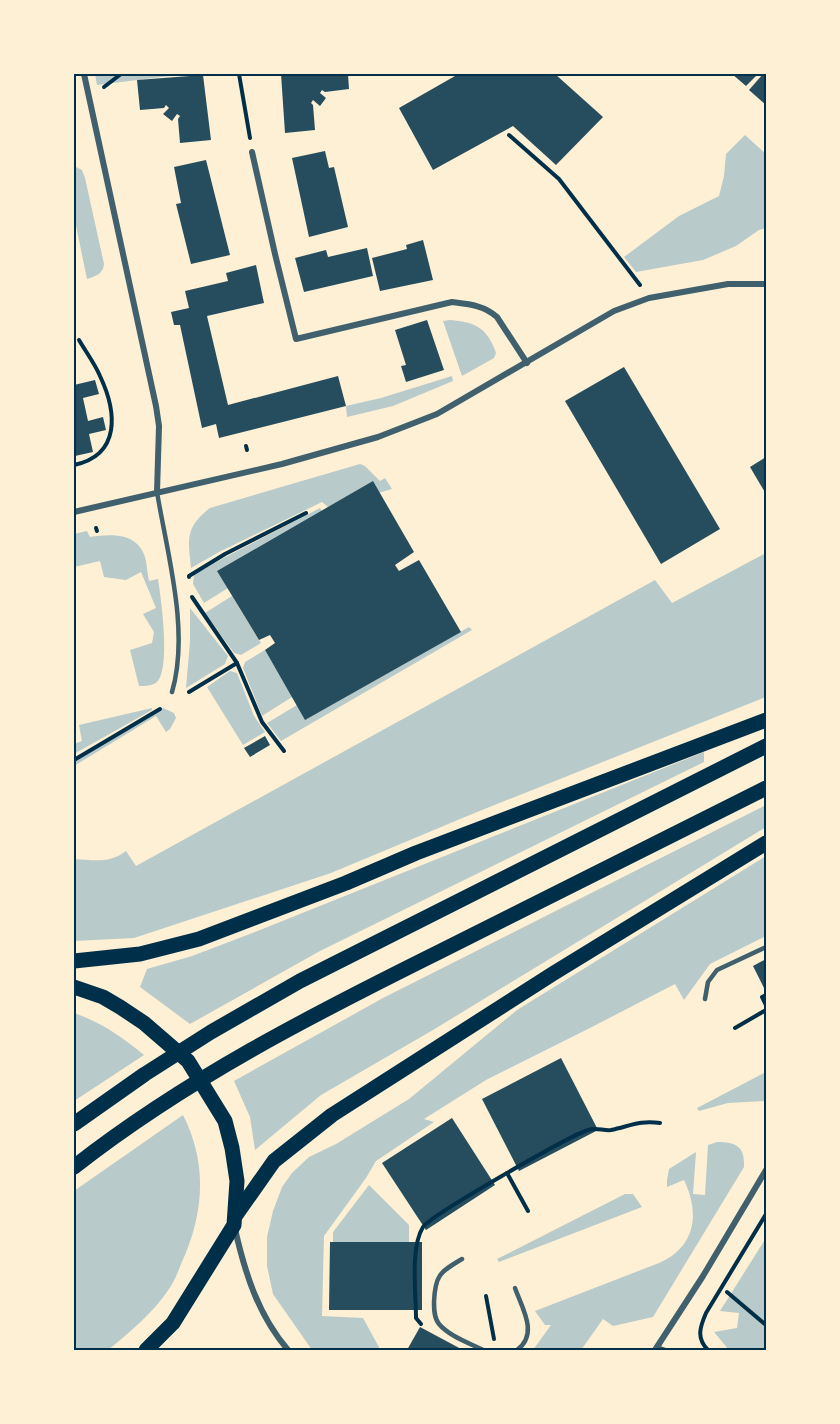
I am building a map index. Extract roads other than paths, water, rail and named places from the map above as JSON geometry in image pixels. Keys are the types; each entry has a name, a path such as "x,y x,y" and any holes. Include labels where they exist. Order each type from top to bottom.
{"main road":[{"path":"74,961 140,954 199,939 336,887 416,853 766,720"},
{"path":"74,1124 145,1074 211,1032 300,981 766,746"},
{"path":"74,1167 231,1061 324,1009 766,788"},
{"path":"146,1350 173,1323 235,1220 274,1161 332,1115 554,973 766,843"},
{"path":"74,987 103,997 120,1006 144,1023 188,1061 225,1121 237,1181 235,1220"}],"street":[{"path":"84,74 156,406 159,426 157,492"},
{"path":"252,152 297,339 452,302 477,306 490,311 497,317 527,363"},
{"path":"74,512 282,464 378,437 437,414 614,311 649,298 728,284 766,284"},
{"path":"656,1348 703,1276 766,1170"},
{"path":"235,1220 243,1263 255,1299 276,1337 288,1350"}],"lane":[{"path":"157,492 177,603 177,674 172,692"},
{"path":"705,999 708,982 717,970 766,947"},
{"path":"462,1259 443,1270 437,1278 434,1287 434,1310 440,1326 483,1350"},
{"path":"514,1288 529,1326 525,1341 517,1350"},
{"path":"656,1348 666,1350"}]}
